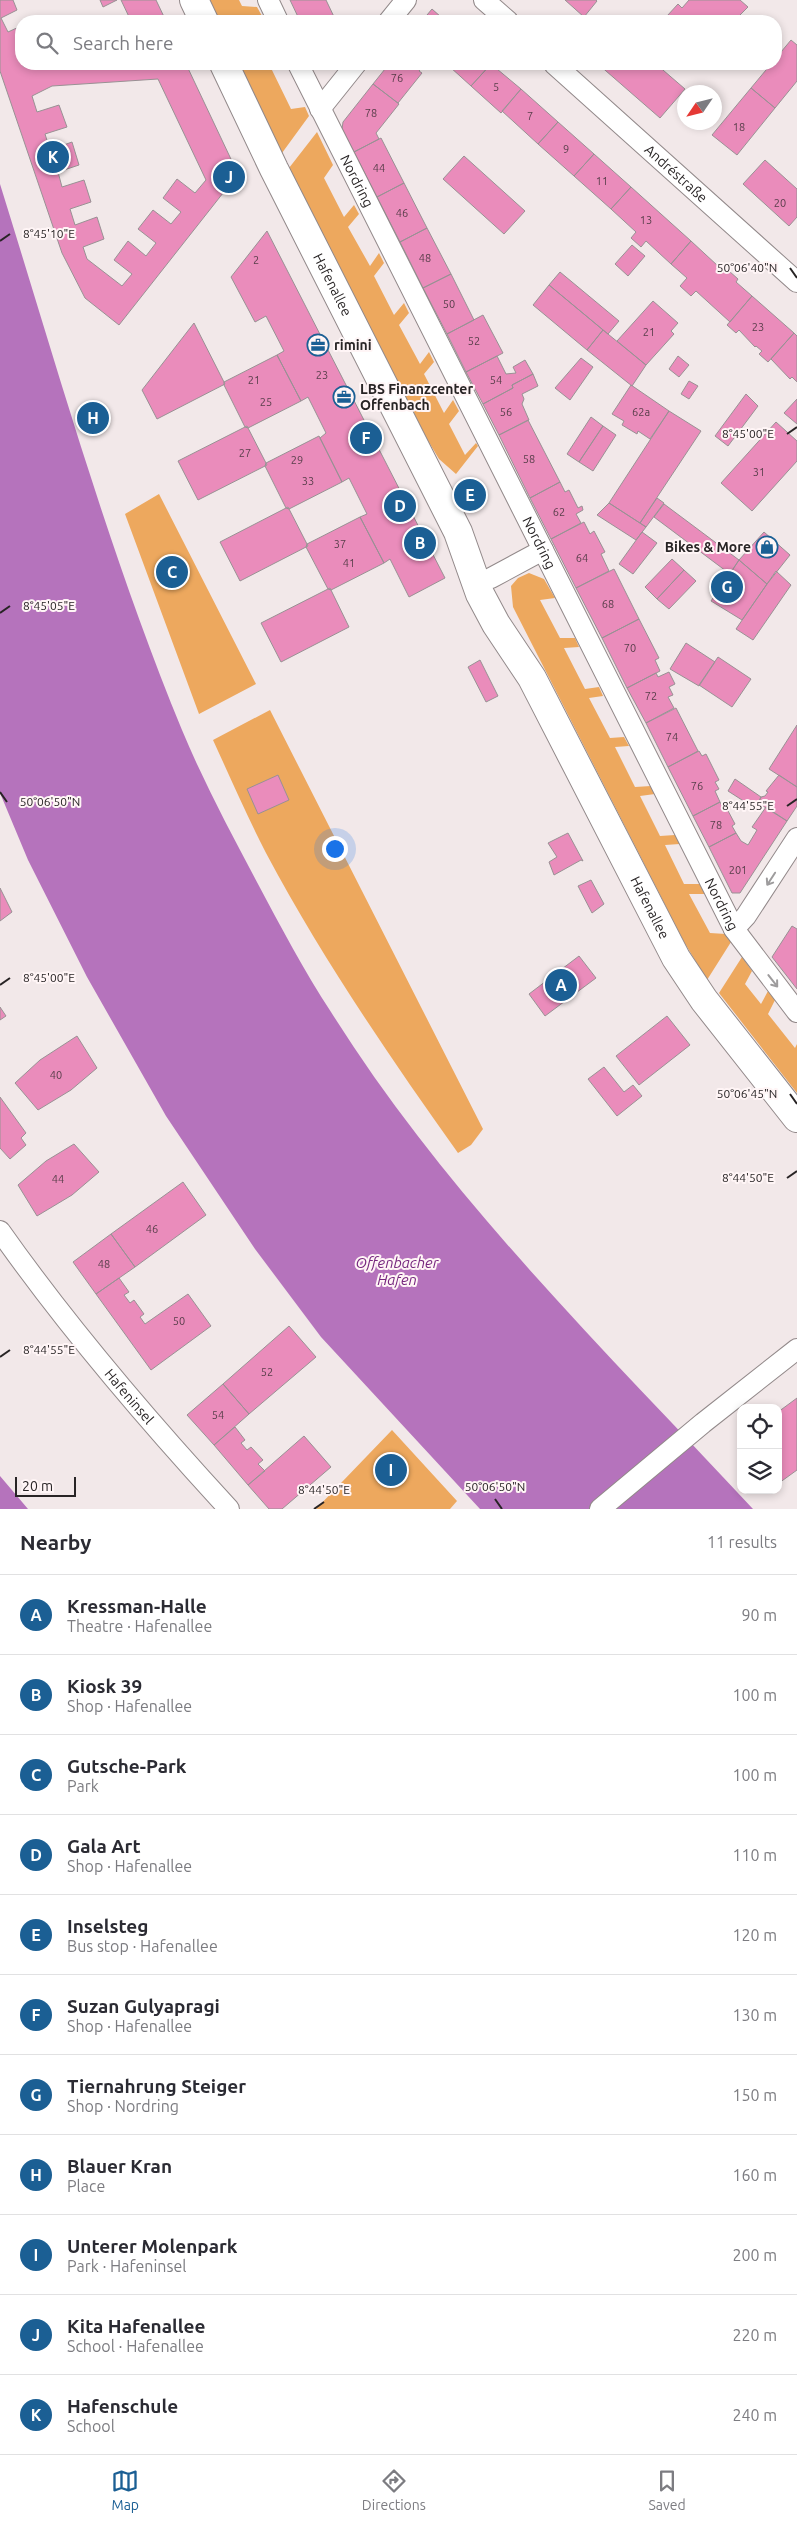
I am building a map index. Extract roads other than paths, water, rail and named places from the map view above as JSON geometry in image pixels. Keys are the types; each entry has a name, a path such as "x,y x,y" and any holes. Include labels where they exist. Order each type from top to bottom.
{"main road":[{"path":"194,0 201,15"},
{"name":"Hafenallee","path":"227,70 274,169 458,532 480,594 496,624 532,678 682,970 797,1118"},
{"name":"Hafenallee","path":"458,532 491,578 507,611 532,678"}],"street":[{"path":"268,0 275,15"},
{"path":"394,15 406,0"},
{"path":"484,0 501,15"},
{"name":"Nordring","path":"301,70 734,929 797,1012"},
{"path":"320,109 351,70"},
{"name":"Andréstraße","path":"561,70 797,282"},
{"path":"491,578 543,550"},
{"path":"734,929 743,920 797,838"},
{"name":"Hafeninsel","path":"0,1231 85,1343 181,1456 229,1509"},
{"path":"600,1509 797,1349"}],"water":[{"name":"Offenbacher Hafen","path":"0,184 107,528 156,663 190,750 228,827 302,965 376,1080 476,1209 585,1331 753,1509 480,1509 321,1337 255,1249 166,1116 87,977 28,860 0,793"},
{"path":"0,1476 28,1509 0,1509"}],"place":[{"name":"Hafenschule","path":"53,157"},
{"name":"Kita Hafenallee","path":"229,177"},
{"name":"rimini","path":"318,345"},
{"name":"LBS Finanzcenter Offenbach","path":"344,397"},
{"name":"Blauer Kran","path":"93,418"},
{"name":"Suzan Gulyapragi","path":"366,438"},
{"name":"Inselsteg","path":"470,495"},
{"name":"Gala Art","path":"400,506"},
{"name":"Kiosk 39","path":"420,543"},
{"name":"Bikes & More","path":"767,547"},
{"name":"Gutsche-Park","path":"172,572"},
{"name":"Tiernahrung Steiger","path":"727,587"},
{"name":"Kressman-Halle","path":"561,985"},
{"name":"Unterer Molenpark","path":"391,1470"}]}
